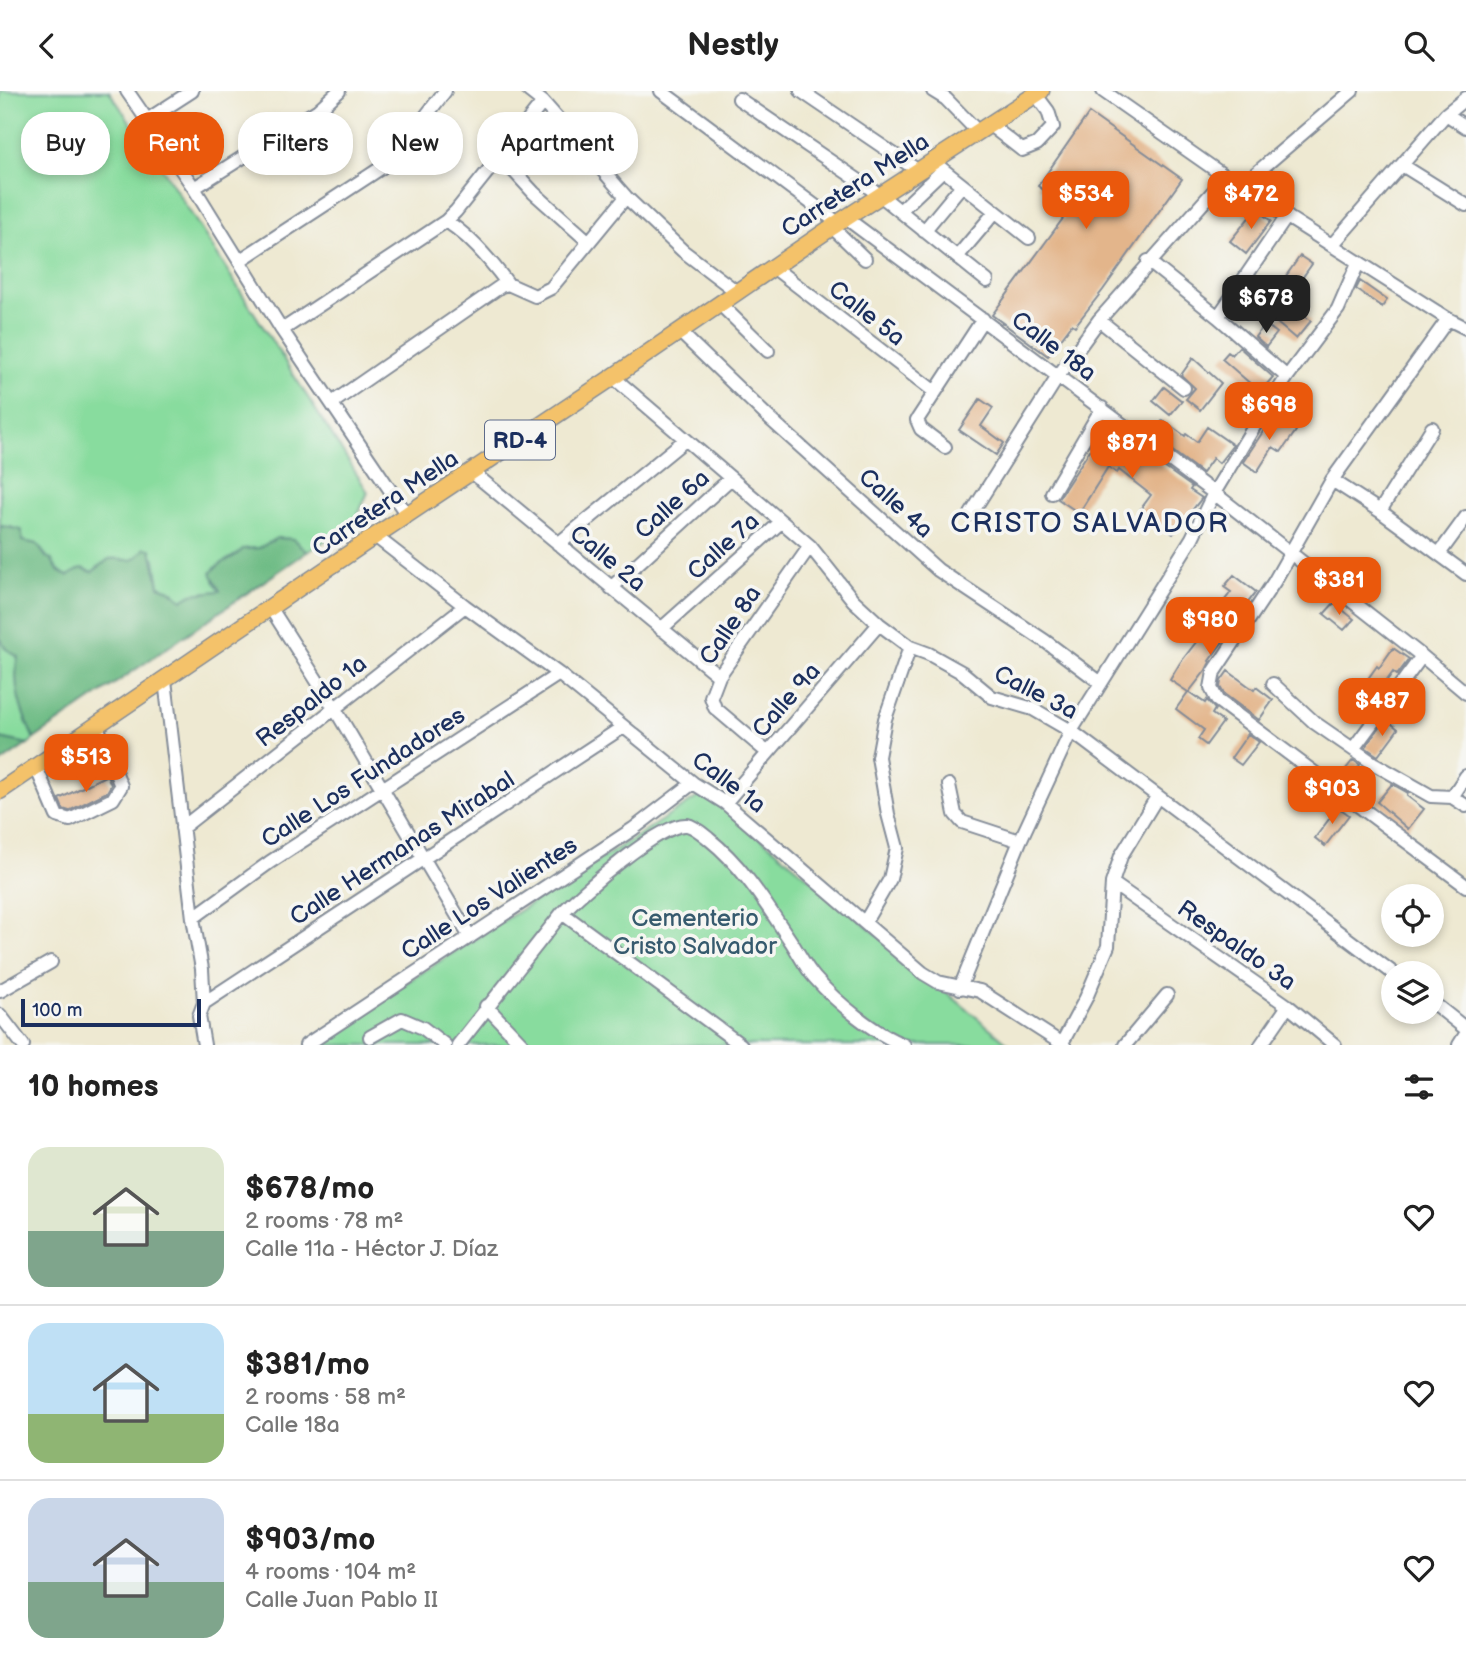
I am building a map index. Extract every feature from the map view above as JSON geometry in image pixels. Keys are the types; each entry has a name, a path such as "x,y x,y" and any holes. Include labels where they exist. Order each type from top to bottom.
{"main road":[{"name":"Carretera Mella","path":"0,791 680,332 838,222 917,170 937,166 984,129 1038,93"}],"street":[{"path":"127,91 141,112"},
{"path":"159,112 192,91"},
{"path":"194,188 318,110 339,91"},
{"path":"239,261 381,168 403,146 445,91"},
{"path":"529,91 543,102 626,197 683,251 737,292"},
{"path":"661,91 676,96 838,222 865,259"},
{"path":"801,91 917,170"},
{"path":"933,91 951,95 984,129 1022,150 1037,144 1053,127 1038,93"},
{"path":"1103,91 1240,187 1466,328"},
{"path":"1240,187 1352,91"},
{"path":"1333,244 1446,114 1466,98"},
{"path":"739,99 880,195 987,281"},
{"path":"535,112 543,102"},
{"path":"1446,114 1466,127"},
{"path":"1402,165 1466,205"},
{"path":"900,211 937,166 1029,238"},
{"path":"185,175 282,330 407,515"},
{"path":"282,330 446,221 484,175"},
{"path":"517,175 589,242"},
{"path":"971,514 1059,375 1098,320 1226,177"},
{"path":"924,231 962,185"},
{"path":"446,221 474,245 508,284 535,296 551,288 626,197"},
{"path":"957,257 995,212"},
{"path":"1219,317 1287,216"},
{"name":"Calle 18a","path":"838,222 983,319 1059,375 1214,493 1466,693"},
{"path":"1148,261 1219,317 1287,377"},
{"path":"960,988 1020,841 1071,731 1192,538 1214,493 1287,377 1338,309 1358,263"},
{"name":"Calle 5a","path":"773,267 935,392"},
{"path":"332,403 493,290 508,284"},
{"path":"720,304 768,351"},
{"path":"944,447 918,425 918,420 983,319"},
{"path":"1448,319 1332,480 1290,554 1214,672 1211,688 1217,700 1466,886"},
{"path":"1098,320 1184,387"},
{"name":"Calle 4a","path":"680,332 769,418 938,570 1045,641 1101,683"},
{"name":"Calle 3a","path":"613,377 810,546 853,600 879,624 910,647 948,663 992,697 1033,709 1071,731 1381,964"},
{"path":"1052,493 1102,408"},
{"path":"1380,511 1432,428"},
{"path":"558,544 685,440"},
{"name":"Calle 2a","path":"472,472 719,676"},
{"name":"Calle 6a","path":"611,588 730,479"},
{"path":"1332,480 1380,511 1466,574"},
{"path":"1439,554 1466,517"},
{"name":"Calle 7a","path":"661,629 781,522"},
{"name":"Calle 1a","path":"375,536 559,674 693,783 724,803 923,973 938,982 981,991 1063,1044"},
{"name":"Calle 8a","path":"768,753 715,708 711,697 719,676 810,546"},
{"name":"Respaldo 1a","path":"182,828 465,606"},
{"path":"271,607 335,709 470,937"},
{"name":"Calle 9a","path":"724,803 879,624"},
{"path":"865,922 890,879 897,848 878,757 885,719 910,647"},
{"path":"1353,749 1422,656"},
{"name":"Calle Los Fundadores","path":"193,918 270,862 559,674"},
{"path":"165,680 193,918 202,969 204,1003 199,1016 204,1045"},
{"path":"1273,684 1315,723 1353,749 1431,796 1452,797 1466,806"},
{"path":"36,767 57,816 70,820 113,799 121,786 97,726"},
{"name":"Calle Hermanas Mirabal","path":"204,1003 623,727"},
{"path":"1452,797 1466,776"},
{"name":"Calle Los Valientes","path":"306,1045 633,829 693,783"},
{"path":"949,785 956,814 962,822 1020,841"},
{"path":"1063,1044 1108,946 1112,883 1121,856 1157,797"},
{"path":"458,1045 486,1006 580,893 661,832 689,825 720,848 748,878 815,978 862,1021 904,1045"},
{"name":"Respaldo 3a","path":"1112,883 1287,1006 1335,1045"},
{"path":"562,912 741,1045"},
{"path":"0,991 51,962"},
{"path":"1125,1045 1167,995"},
{"path":"486,1006 523,1045"},
{"path":"1261,1045 1287,1006"},
{"path":"1444,1012 1466,1031 1459,1045"},
{"path":"0,1015 23,1045"},
{"path":"370,1037 402,1019 423,1028 444,1045"}],"green space":[{"path":"0,91 109,91 124,113 124,175 167,175 368,492 355,522 307,552 293,539 277,538 259,548 243,549 235,557 214,568 214,581 220,591 192,594 182,600 170,590 159,586 155,559 145,548 132,560 109,559 92,572 82,568 68,576 56,567 37,544 22,541 12,527 0,526"},
{"path":"0,526 22,530 22,541 37,544 59,572 68,576 82,568 92,572 109,559 132,560 145,548 151,549 159,586 170,590 182,600 192,594 220,591 211,573 243,549 259,548 277,538 293,539 307,552 34,739 19,699 16,679 18,657 5,648 0,637"},
{"path":"0,637 5,648 18,657 16,678 19,699 34,739 28,744 0,738"},
{"path":"0,738 28,744 0,763"},
{"name":"Cementerio Cristo Salvador","path":"706,792 1010,1045 308,1045"}],"building":[{"path":"1089,113 1182,179 1103,290 1048,356 992,315 1070,209 1038,186"},
{"path":"1256,209 1271,221 1246,254 1230,241"},
{"path":"1300,256 1312,264 1298,284 1286,276"},
{"path":"1360,281 1387,300 1382,307 1356,289"},
{"path":"1292,305 1311,321 1296,339 1277,323"},
{"path":"1265,324 1277,333 1266,347 1255,337"},
{"path":"1239,347 1273,377 1260,392 1222,359 1228,352 1232,355"},
{"path":"1193,358 1221,383 1200,410 1186,399 1195,388 1181,375"},
{"path":"1164,387 1182,401 1170,415 1153,401"},
{"path":"980,399 993,408 981,426 1004,443 996,455 959,430"},
{"path":"1274,415 1296,431 1281,452 1273,447 1257,472 1243,462"},
{"path":"1163,420 1197,442 1207,427 1233,445 1219,463 1213,458 1202,473 1151,435"},
{"path":"1103,424 1192,487 1190,490 1202,498 1173,534 1140,510 1151,495 1119,470 1117,473 1108,467 1079,513 1058,499 1092,447 1090,445"},
{"path":"1234,575 1256,592 1189,692 1205,703 1207,700 1215,709 1212,714 1223,722 1206,745 1198,739 1204,730 1176,709 1188,692 1170,680 1231,592 1224,587"},
{"path":"1334,603 1354,619 1344,630 1324,614"},
{"path":"1393,648 1409,659 1397,675 1393,672 1380,690 1367,680"},
{"path":"1228,671 1273,700 1259,720 1224,694 1220,687 1221,681"},
{"path":"1386,719 1398,729 1378,756 1365,747"},
{"path":"1248,734 1259,742 1241,765 1231,758"},
{"path":"1353,760 1360,765 1345,785 1338,779"},
{"path":"107,775 111,785 107,792 69,811 63,809 59,799"},
{"path":"1392,784 1408,793 1407,796 1424,809 1408,829 1377,802"},
{"path":"1338,807 1349,815 1325,846 1315,838"}],"district":[{"name":"CRISTO SALVADOR","path":"1090,522"}]}
